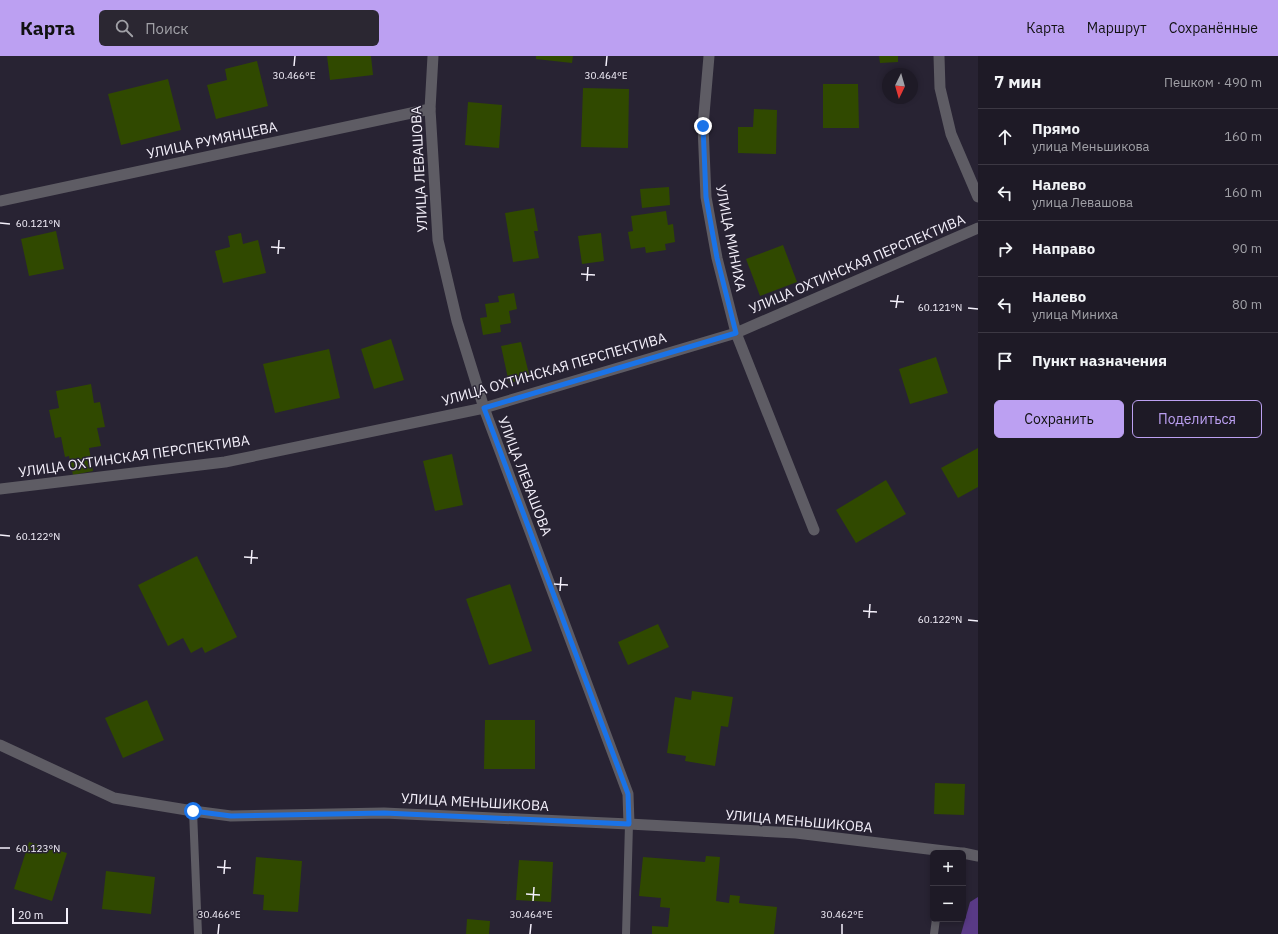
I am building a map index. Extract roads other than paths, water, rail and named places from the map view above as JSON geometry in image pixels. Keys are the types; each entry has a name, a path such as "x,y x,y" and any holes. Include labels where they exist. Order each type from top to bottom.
{"street":[{"name":"УЛИЦА ЛЕВАШОВА","path":"433,56 430,109 438,240 457,321 484,408 628,794 629,824"},
{"name":"УЛИЦА МИНИХА","path":"709,56 703,126 706,197 717,258 736,333 814,530"},
{"path":"939,56 940,88 951,134 978,197"},
{"name":"УЛИЦА РУМЯНЦЕВА","path":"0,201 430,109"},
{"name":"УЛИЦА ОХТИНСКАЯ ПЕРСПЕКТИВА","path":"0,489 225,462 484,408 736,333 978,228"},
{"name":"УЛИЦА МЕНЬШИКОВА","path":"0,745 114,798 231,816 384,813 629,824 796,833 930,850"},
{"name":"УЛИЦА МЕНЬШИКОВА","path":"966,854 978,856"}],"lane":[{"path":"193,811 198,934"},
{"path":"626,934 629,824"},
{"path":"934,934 936,922"}]}
